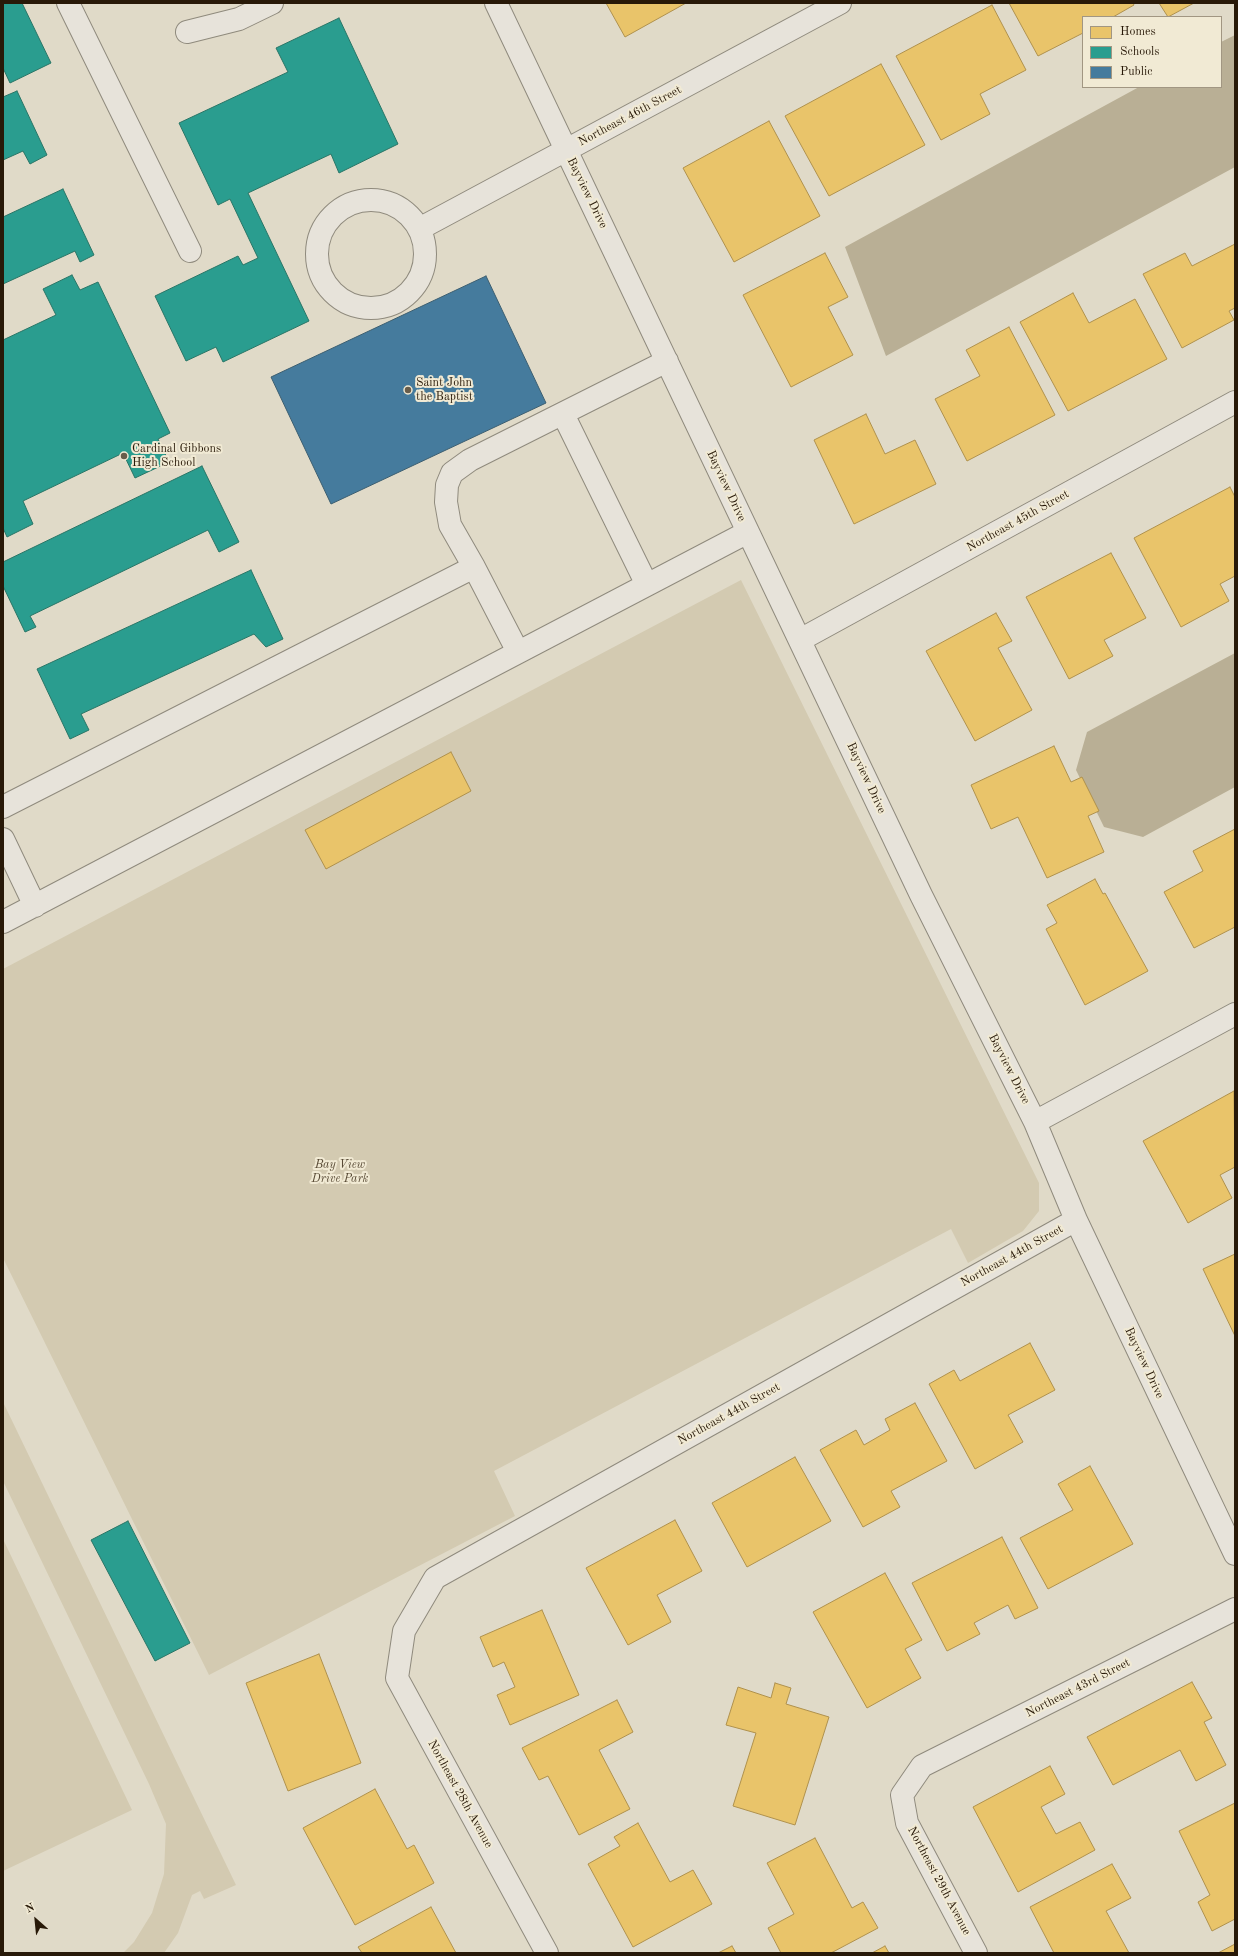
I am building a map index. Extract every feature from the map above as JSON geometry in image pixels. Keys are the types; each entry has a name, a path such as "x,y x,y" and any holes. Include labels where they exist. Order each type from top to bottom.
{"street":[{"path":"68,3 190,251"},
{"path":"187,32 239,19 272,3"},
{"name":"Bayview Drive","path":"496,3 921,895 1036,1122 1076,1220 1235,1554"},
{"name":"Northeast 46th Street","path":"419,229 840,3"},
{"path":"366,200 388,202 406,213 419,229 425,250 422,271 412,289 396,303 375,308 354,306 336,296 322,279 316,259 319,238 329,219 346,206 366,200"},
{"path":"518,652 474,567 450,525 446,502 447,485 452,474 470,460 667,361"},
{"name":"Northeast 45th Street","path":"800,640 1235,402"},
{"path":"563,414 647,585"},
{"path":"3,922 748,532"},
{"path":"3,806 474,567"},
{"path":"3,839 35,906"},
{"path":"1036,1122 1235,1014"},
{"name":"Northeast 44th Street","path":"404,1630 435,1578 1076,1220"},
{"name":"Northeast 43rd Street","path":"922,1766 1235,1609"},
{"name":"Northeast 28th Avenue","path":"404,1630 397,1678 547,1953"},
{"name":"Northeast 29th Avenue","path":"922,1766 902,1796 908,1822 976,1953"}],"green space":[{"name":"Bay View Drive Park","path":"741,580 1039,1183 1039,1211 1023,1231 968,1263 951,1229 494,1471 515,1516 209,1675 3,1258 3,969"},
{"path":"3,1402 236,1885 204,1899 200,1891 192,1895 178,1933 164,1953 123,1953 134,1942 152,1913 164,1874 166,1824 149,1784 3,1481"},
{"path":"3,1539 132,1810 3,1871"}],"shaded area":[{"path":"1235,35 1235,167 886,356 845,247 1137,88 1222,88 1222,42"},
{"path":"1235,653 1235,787 1143,837 1104,827 1076,770 1087,732"}],"building: Homes":[{"path":"606,3 686,3 625,37"},
{"path":"1009,3 1133,3 1134,5 1115,16 1082,16 1082,34 1038,56"},
{"path":"1159,3 1194,3 1170,16 1167,16"},
{"path":"992,5 1026,70 980,94 990,114 941,140 896,56"},
{"path":"881,64 925,145 829,196 785,116"},
{"path":"769,121 820,216 734,262 683,168"},
{"path":"1235,244 1235,308 1229,311 1234,320 1182,348 1143,274 1185,253 1192,266"},
{"path":"825,253 848,297 828,307 853,355 791,387 743,295"},
{"path":"1073,293 1089,323 1135,299 1167,359 1068,411 1020,322"},
{"path":"1009,327 1055,415 967,461 935,399 980,376 966,350"},
{"path":"866,414 885,454 915,440 936,484 854,524 814,440"},
{"path":"1230,487 1235,497 1235,576 1220,584 1229,601 1181,627 1134,538"},
{"path":"1111,553 1146,618 1104,640 1113,656 1069,679 1026,597"},
{"path":"996,613 1012,641 998,648 1032,710 975,741 926,651"},
{"path":"1054,746 1071,782 1082,777 1099,811 1088,816 1104,852 1047,878 1018,817 991,829 971,785"},
{"path":"451,752 471,791 326,869 305,830"},
{"path":"1235,829 1235,927 1194,948 1164,892 1203,871 1193,851"},
{"path":"1095,879 1103,894 1105,893 1148,971 1085,1005 1046,929 1057,923 1047,905"},
{"path":"1234,1091 1235,1167 1220,1175 1232,1198 1188,1223 1143,1141"},
{"path":"1235,1254 1235,1336 1203,1269"},
{"path":"1030,1343 1055,1390 1008,1415 1023,1442 975,1469 929,1384 954,1370 960,1381"},
{"path":"915,1403 947,1461 891,1491 900,1507 863,1527 820,1450 856,1430 864,1445 890,1430 885,1419"},
{"path":"795,1457 831,1521 747,1567 712,1503"},
{"path":"1090,1466 1133,1544 1048,1589 1020,1538 1073,1510 1058,1484"},
{"path":"675,1520 702,1571 657,1595 671,1622 628,1645 586,1568"},
{"path":"1002,1537 1038,1608 1015,1619 1008,1605 974,1623 980,1634 947,1651 912,1583"},
{"path":"885,1573 922,1640 905,1649 921,1678 867,1708 813,1612"},
{"path":"542,1610 579,1695 510,1725 497,1695 515,1687 504,1662 493,1667 480,1637"},
{"path":"319,1654 361,1763 288,1791 246,1683"},
{"path":"1192,1682 1212,1718 1204,1722 1226,1765 1196,1781 1180,1750 1113,1785 1087,1737"},
{"path":"775,1683 791,1688 786,1704 829,1717 795,1825 733,1806 756,1733 726,1725 738,1687 771,1698"},
{"path":"617,1700 633,1732 599,1750 630,1809 579,1835 548,1776 539,1780 522,1748"},
{"path":"1050,1766 1065,1794 1041,1807 1056,1834 1080,1822 1095,1850 1018,1892 973,1807"},
{"path":"375,1789 407,1849 414,1845 434,1883 355,1925 303,1828"},
{"path":"1235,1803 1235,1919 1212,1931 1198,1902 1210,1895 1179,1831"},
{"path":"638,1823 670,1882 693,1870 712,1904 633,1947 588,1864 620,1846 614,1837"},
{"path":"815,1838 852,1908 863,1902 878,1928 831,1953 781,1953 768,1928 794,1914 767,1863"},
{"path":"1112,1864 1131,1898 1106,1911 1129,1953 1054,1953 1030,1907"},
{"path":"431,1907 456,1953 362,1953 358,1947"},
{"path":"1235,1944 1235,1953 1218,1953"},
{"path":"732,1946 736,1953 718,1953"},
{"path":"885,1946 889,1953 872,1953"}],"building: Schools":[{"path":"3,3 22,3 51,63 10,83 3,68"},
{"path":"339,18 398,144 339,173 331,154 248,193 309,321 223,362 216,347 186,361 155,296 238,256 243,265 258,258 230,199 218,205 179,123 288,72 276,48"},
{"path":"17,91 47,155 30,164 23,151 3,160 3,97"},
{"path":"63,189 94,255 80,262 75,251 3,284 3,217"},
{"path":"72,275 80,290 98,282 170,433 158,439 169,462 135,478 123,453 23,501 33,524 7,537 3,528 3,340 56,315 43,289"},
{"path":"202,466 239,542 219,552 208,530 30,616 36,627 25,632 3,586 3,562"},
{"path":"251,570 283,639 266,647 254,634 81,714 89,730 70,739 37,669"},
{"path":"128,1521 190,1643 155,1661 91,1540"}],"building: Public":[{"name":"Saint John the Baptist","path":"486,276 546,403 331,504 271,377"}],"place":[{"name":"Saint John the Baptist","path":"408,390"},
{"name":"Cardinal Gibbons High School","path":"124,456"}]}
